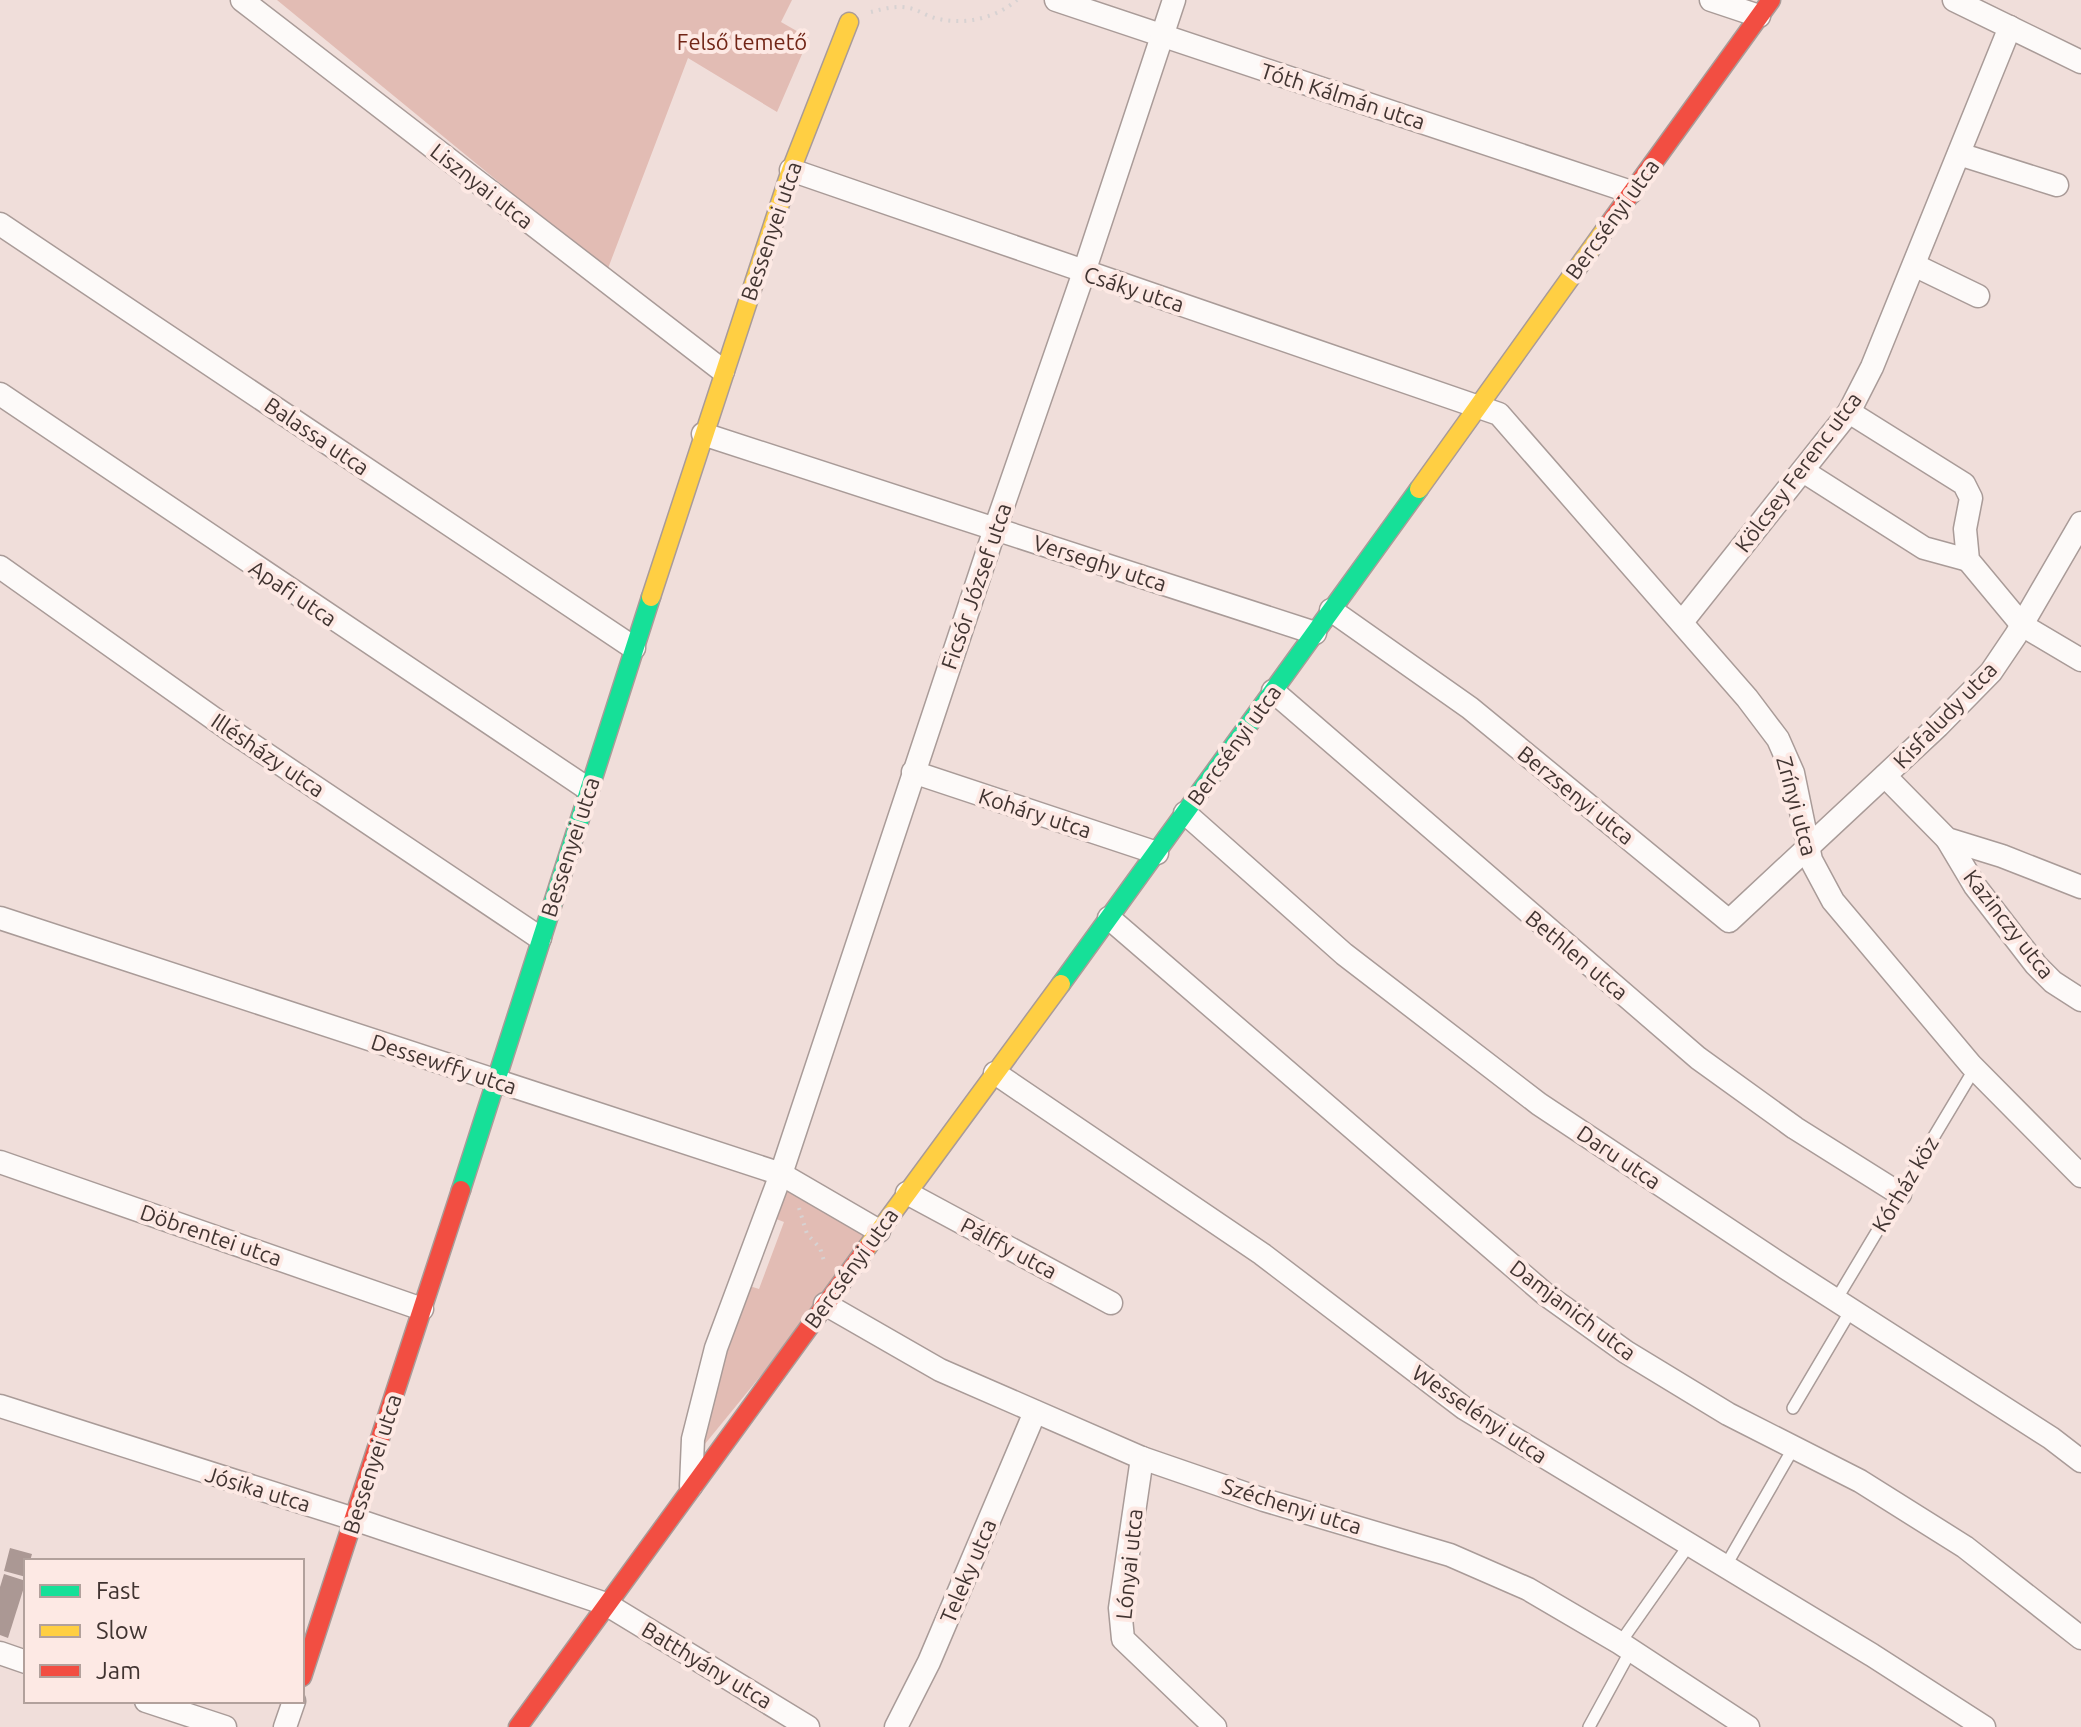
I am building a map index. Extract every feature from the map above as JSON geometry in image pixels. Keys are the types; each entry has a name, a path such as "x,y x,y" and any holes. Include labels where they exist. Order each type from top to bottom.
{"street":[{"name":"Lisznyai utca","path":"242,0 723,371"},
{"name":"Tóth Kálmán utca","path":"1056,0 1631,192"},
{"name":"Ficsór József utca","path":"778,1182 1174,0"},
{"path":"1711,0 1765,8"},
{"path":"1954,0 2081,62"},
{"name":"Bercsényi utca","path":"518,1727 691,1486 1157,853 1765,8"},
{"name":"Bessenyei utca","path":"304,1671 723,371 791,170 849,22"},
{"name":"Kölcsey Ferenc utca","path":"1682,622 1849,412 1872,367 2010,27"},
{"path":"1959,154 2057,185"},
{"name":"Csáky utca","path":"791,170 1478,405"},
{"name":"Balassa utca","path":"0,224 634,648"},
{"path":"1914,265 1978,296"},
{"name":"Apafi utca","path":"0,394 588,789"},
{"name":"Zrínyi utca","path":"1478,405 1499,414 1682,622 1778,739 1793,773 1811,860 1833,901 1975,1068 2081,1176"},
{"path":"1849,412 1964,484 1971,498 1965,529 1968,560 2022,625 2081,660"},
{"name":"Verseghy utca","path":"703,434 1315,633"},
{"path":"1803,471 1924,548 1968,560"},
{"name":"Kisfaludy utca","path":"1808,846 1991,672 2081,523"},
{"name":"Illésházy utca","path":"0,567 230,730 540,938"},
{"name":"Berzsenyi utca","path":"1331,610 1470,708 1729,921 1808,846"},
{"name":"Bethlen utca","path":"1273,691 1698,1058 1795,1128 1900,1194"},
{"name":"Koháry utca","path":"913,772 1157,853"},
{"path":"1885,776 1947,839 2002,856 2081,887"},
{"name":"Daru utca","path":"1185,813 1344,954 1539,1104 2051,1438 2081,1461"},
{"name":"Kazinczy utca","path":"1947,839 1975,886 2036,965 2053,982 2081,1000"},
{"name":"Dessewffy utca","path":"0,918 495,1081 778,1182 879,1231"},
{"name":"Damjanich utca","path":"1109,918 1545,1294 1626,1352 1728,1414 1860,1481 1965,1547 2081,1638"},
{"name":"Wesselényi utca","path":"995,1073 1262,1254 1464,1408 1872,1655 1984,1727"},
{"name":"Döbrentei utca","path":"0,1162 422,1309"},
{"path":"691,1486 693,1439 716,1348 778,1182"},
{"name":"Pálffy utca","path":"907,1193 1111,1303"},
{"name":"Széchenyi utca","path":"825,1304 940,1370 1142,1458 1264,1500 1450,1555 1528,1589 1625,1646 1748,1727"},
{"name":"Jósika utca","path":"0,1406 354,1519 606,1604"},
{"name":"Teleky utca","path":"896,1727 929,1662 1035,1412"},
{"name":"Lónyai utca","path":"1142,1458 1120,1608 1123,1639 1215,1727"},
{"name":"Batthyány utca","path":"606,1604 808,1727"},
{"path":"0,1653 24,1661"},
{"path":"152,1703 225,1727"},
{"path":"285,1727 293,1703"}],"lane":[{"name":"Kórház köz","path":"1793,1408 1900,1194 1975,1068"},
{"path":"1725,1567 1794,1447"},
{"path":"1589,1727 1625,1646 1689,1545"}],"path":[{"path":"849,22 890,7 908,8 937,18 972,20 991,15 1017,0"},
{"path":"778,1182 799,1207 807,1234 820,1248 823,1262 844,1278"}],"green space":[{"name":"Felső temető","path":"277,0 792,0 781,22 809,38 777,112 688,58 607,271"},
{"path":"781,1174 879,1231 691,1461 740,1283 759,1289 784,1222 766,1215"}],"building":[{"path":"10,1548 32,1554 31,1559 24,1559 24,1576 4,1571"},
{"path":"4,1574 24,1580 8,1638 0,1635 0,1587"}],"traffic: fast":[{"path":"1061,984 1419,489"},
{"path":"461,1190 651,597"}],"traffic: slow":[{"path":"651,597 791,170 849,22"},
{"path":"1419,489 1609,224"},
{"path":"866,1249 1061,984"}],"traffic: jam":[{"path":"1609,224 1771,0"},
{"path":"304,1671 461,1190"},
{"path":"518,1727 866,1249"}]}
